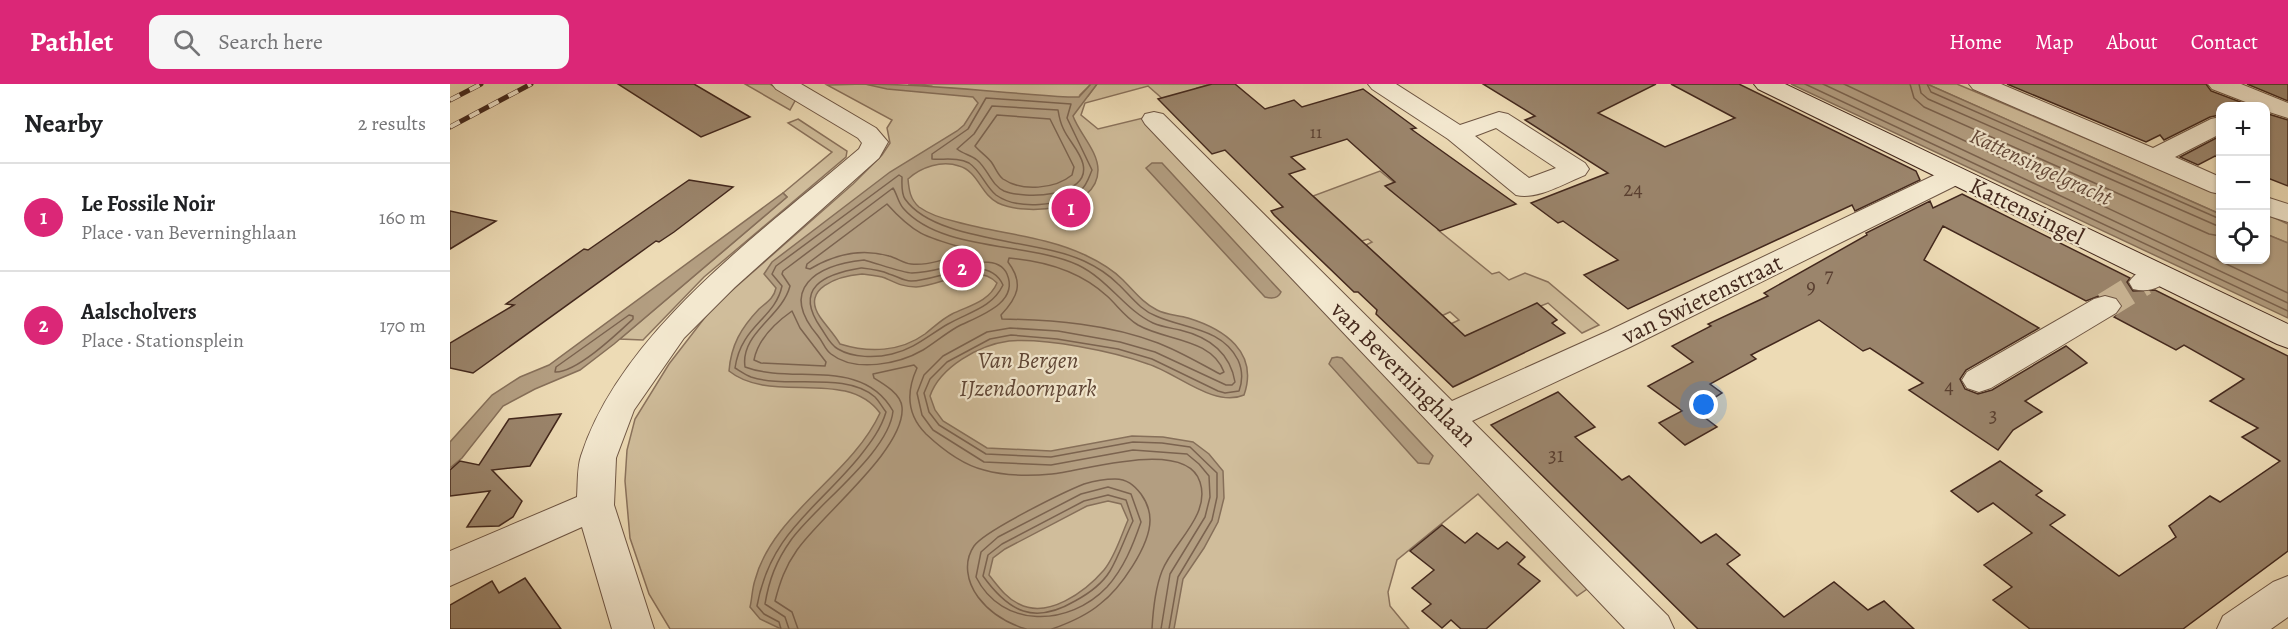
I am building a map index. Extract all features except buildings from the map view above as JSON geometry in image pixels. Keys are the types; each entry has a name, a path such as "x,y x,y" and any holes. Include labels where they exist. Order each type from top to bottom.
{"street":[{"path":"633,629 595,505 598,458 617,409 632,385 673,331 724,279 870,153 875,142 867,133 784,84"},
{"path":"1380,84 1457,134"},
{"name":"Kattensingel","path":"1766,84 1954,176 2150,278 2288,337"},
{"path":"1981,84 2216,184"},
{"path":"2220,84 2247,102 2288,85"},
{"path":"2270,107 2288,111"},
{"name":"van Beverninghlaan","path":"1154,119 1653,629"},
{"path":"2154,158 2216,126"},
{"name":"van Swietenstraat","path":"1447,418 1619,339 1954,176"},
{"path":"2270,207 2288,214"},
{"path":"1979,380 2106,306"},
{"path":"450,569 595,505"},
{"path":"2238,629 2288,594"}],"green space":[{"path":"745,84 770,84 796,99 790,110"},
{"name":"Van Bergen IJzendoornpark","path":"865,84 924,92 931,86 908,84 1091,84 1080,95 1088,96 1097,84 1212,84 1197,88 1172,107 1148,86 1085,103 1081,115 1098,129 1143,118 1593,585 1577,596 1478,494 1397,560 1388,592 1390,606 1409,629 670,629 649,594 630,538 625,481 627,450 635,419 669,364 713,307 853,184 882,155 890,143 887,128 892,120 827,85"},
{"path":"1927,84 1957,84 2216,193 2216,212"},
{"path":"798,119 847,151 846,157 704,277 643,340 620,339 787,197 783,193 832,152 788,123"},
{"path":"1380,171 1447,226 1438,230 1492,274 1499,272 1509,280 1525,273 1548,282 1599,325 1582,333 1548,303 1458,339 1442,328 1459,320 1450,312 1435,319 1437,310 1366,245 1372,242 1368,239 1362,241 1313,196"},
{"path":"2270,216 2288,224 2288,243 2270,236"}],"water":[{"path":"865,84 916,85 1079,97 1091,84 1097,84 1073,116 1092,149 1097,163 1095,184 1086,194 1058,207 1025,209 1010,207 998,203 987,195 971,173 965,169 952,164 939,164 925,168 908,179 912,198 919,207 942,218 1038,239 1085,255 1115,272 1152,307 1214,329 1235,344 1242,355 1247,366 1244,395 1232,398 1208,393 1159,368 1116,354 1079,346 1009,341 985,347 962,359 942,376 930,396 935,410 943,421 987,448 1051,451 1132,436 1163,437 1193,442 1209,454 1223,471 1224,498 1218,522 1183,579 1174,629 781,629 760,619 750,607 753,587 764,556 778,534 851,456 867,436 880,413 865,399 848,392 828,388 766,385 746,381 729,371 732,353 742,330 775,291 776,288 764,274 772,262 890,172 957,131 964,125 978,103 973,97 887,89","holes":["862,274 879,276 911,287 926,286 969,274 989,277 997,283 989,295 978,303 948,316 915,340 895,347 873,350 840,344 815,307 818,291 825,285 843,277","1108,501 1121,504 1128,520 1115,553 1104,570 1087,587 1065,601 1054,606 1030,608 1010,598 989,575 993,558 1005,549 1087,506"]},
{"name":"Kattensingelgracht","path":"1791,84 1927,84 2216,212 2216,264 2270,264 2270,236 2288,243 2288,318"},
{"path":"1152,163 1162,163 1281,292 1278,296 1265,297 1146,168"},
{"path":"783,193 787,197 614,344 580,370 535,389 503,406 462,458 450,468 450,442 492,395 520,377 549,365"},
{"path":"1332,358 1342,358 1433,456 1429,464 1418,463 1329,364"}],"tunnel":[{"path":"2105,306 2144,282"}],"railway":[{"path":"450,100 481,84"},
{"path":"450,127 531,84"}],"place":[{"name":"Le Fossile Noir","path":"1071,208"},
{"name":"Aalscholvers","path":"962,268"}]}
